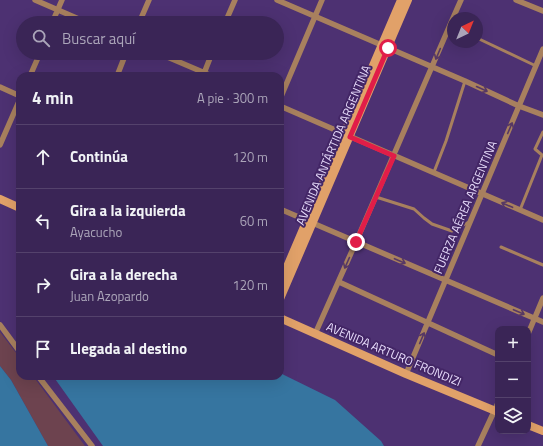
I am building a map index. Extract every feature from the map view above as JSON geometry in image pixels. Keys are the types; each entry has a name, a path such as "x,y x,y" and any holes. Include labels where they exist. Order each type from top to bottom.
{"main road":[{"name":"AVENIDA ANTÁRTIDA ARGENTINA","path":"385,47 401,0"},
{"name":"AVENIDA ANTÁRTIDA ARGENTINA","path":"284,275 309,222 385,47 408,0"},
{"path":"0,199 16,206"},
{"name":"AVENIDA ANTÁRTIDA ARGENTINA","path":"284,288 309,222"},
{"name":"AVENIDA ARTURO FRONDIZI","path":"284,320 406,374 495,407"},
{"path":"531,426 542,429"}],"street":[{"path":"35,0 72,16"},
{"path":"55,16 62,0"},
{"path":"142,16 149,0"},
{"path":"228,16 235,0"},
{"path":"277,0 465,81 519,106 543,115"},
{"path":"284,90 322,0"},
{"path":"456,12 461,0"},
{"path":"516,0 543,11"},
{"path":"315,334 447,35"},
{"name":"FUERZA AÉREA ARGENTINA","path":"406,374 543,49"},
{"path":"32,72 37,60"},
{"path":"119,72 123,60"},
{"path":"173,60 199,72"},
{"path":"204,72 209,60"},
{"path":"0,88 16,95"},
{"path":"0,145 16,107"},
{"path":"284,108 543,220"},
{"path":"284,211 543,322"},
{"path":"339,282 495,354"},
{"path":"531,327 543,298"},
{"path":"0,325 16,347"},
{"path":"41,380 92,446"},
{"path":"478,446 495,412"}],"lane":[{"path":"483,41 536,66"},
{"path":"433,173 446,141 465,81"},
{"path":"520,210 542,155 535,149 543,132"},
{"path":"376,197 414,209 432,224 452,231 471,221"},
{"path":"501,247 543,265"}],"shaded area":[{"path":"0,332 16,353 16,380 36,380 85,446 48,446 11,380 0,366"}],"water":[{"path":"0,366 11,380 48,446 0,446"},
{"path":"284,375 335,400 381,441 384,446 103,446 56,380 284,380"}],"route":[{"path":"356,242 394,156 350,137 388,48"}]}
